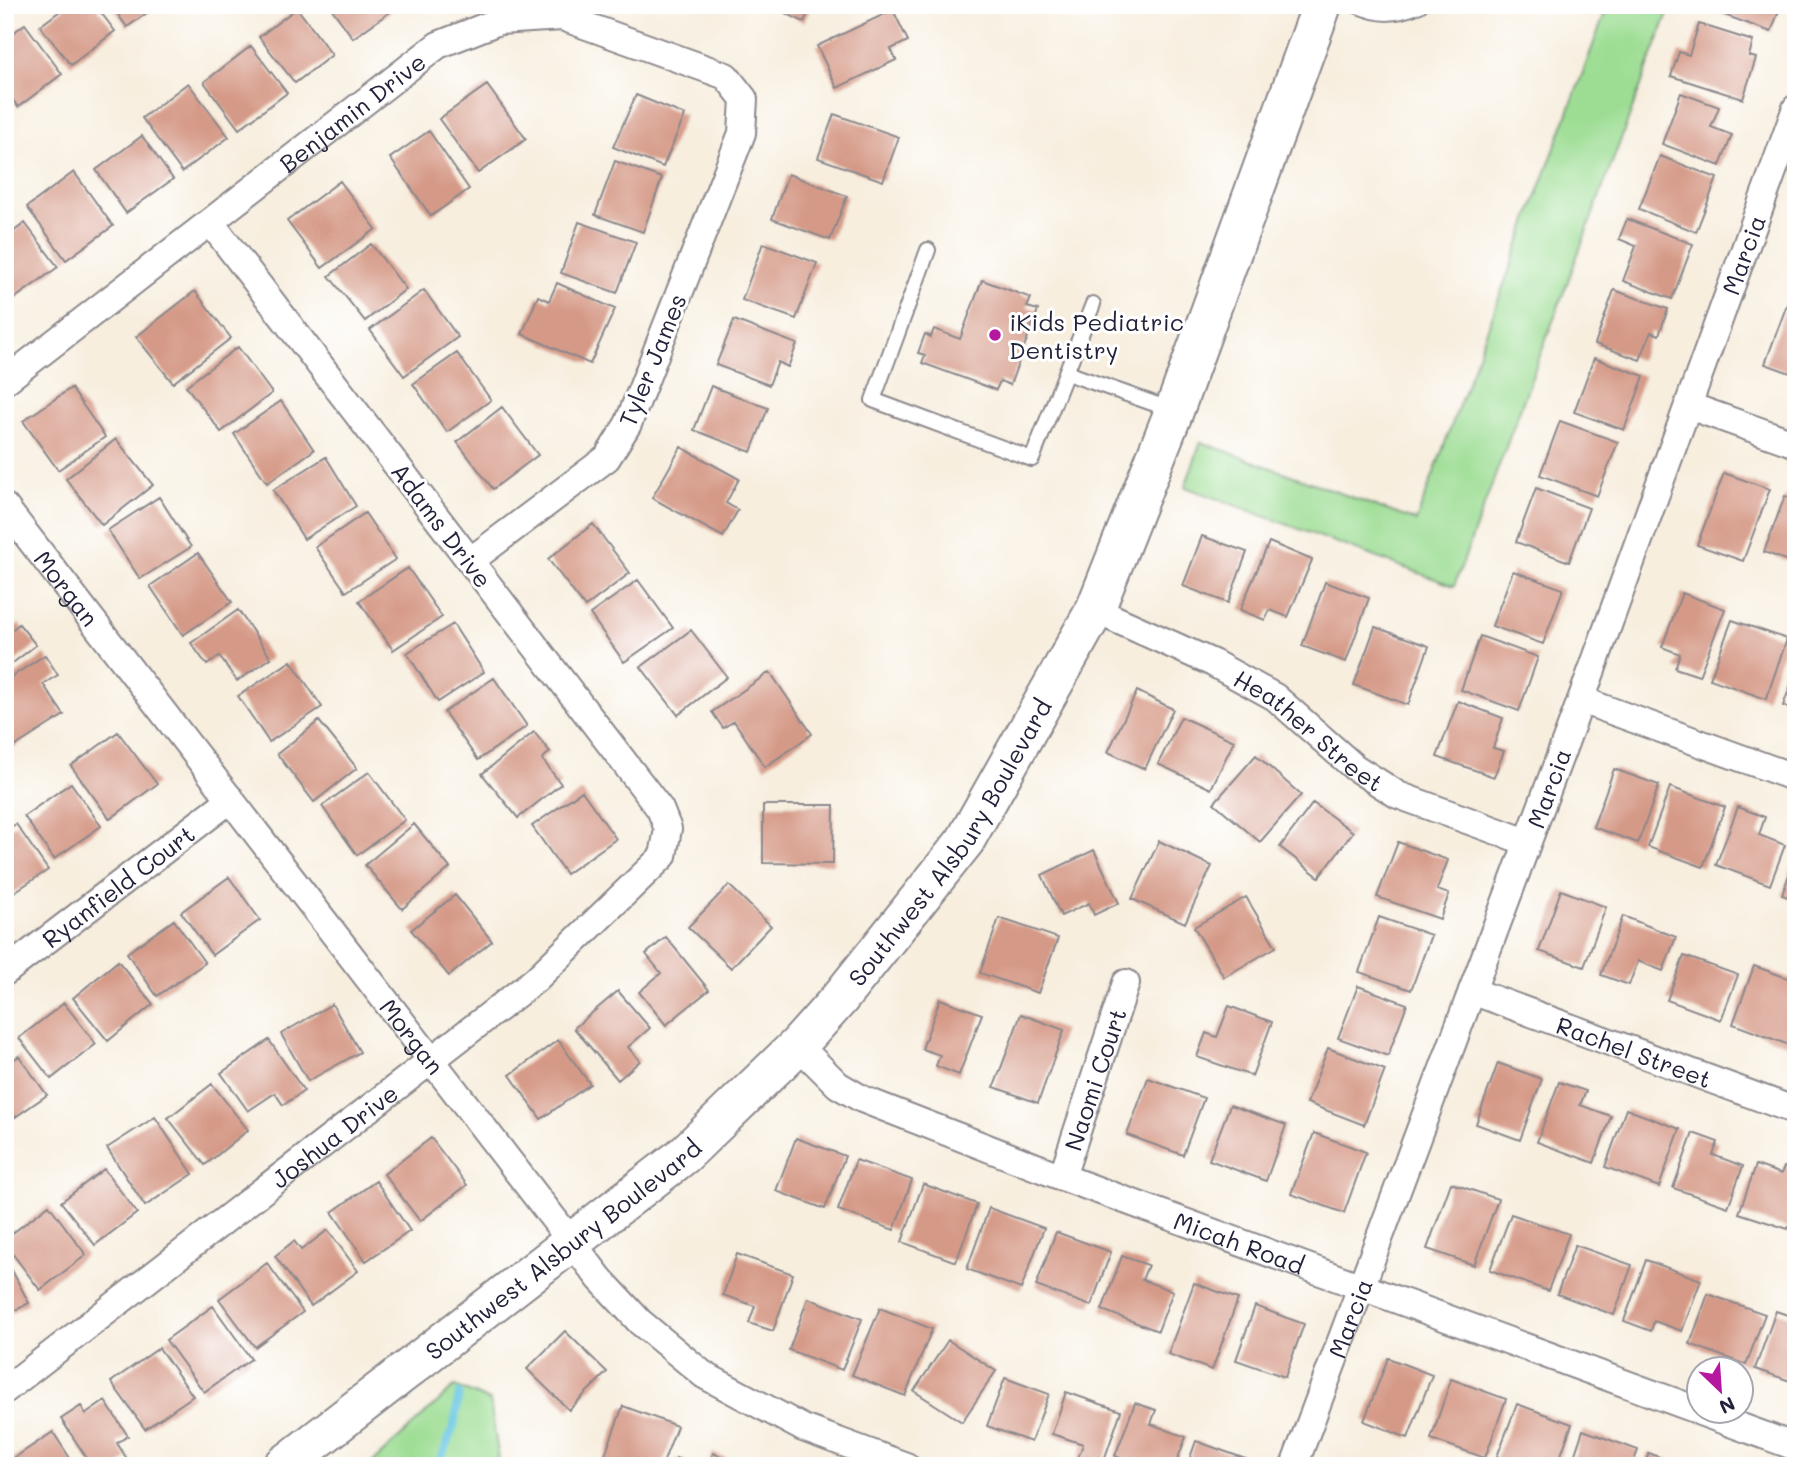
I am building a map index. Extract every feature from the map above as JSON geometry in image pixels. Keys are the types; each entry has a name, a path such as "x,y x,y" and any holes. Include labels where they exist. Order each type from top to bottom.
{"main road":[{"name":"Southwest Alsbury Boulevard","path":"283,1466 684,1155 798,1045 884,946 965,841 1094,610 1174,411 1322,5"}],"street":[{"name":"Benjamin Drive","path":"5,381 438,45 499,21 562,17 726,76 744,99"},
{"name":"Tyler James","path":"470,561 607,458 628,424 742,132 744,99"},
{"name":"Marcia","path":"1294,1466 1581,700 1796,108"},
{"name":"Adams Drive","path":"211,223 660,808 668,829"},
{"path":"1689,406 1796,444"},
{"name":"Morgan","path":"5,507 572,1244 640,1322 704,1375 803,1429 906,1466"},
{"name":"Heather Street","path":"1094,610 1213,663 1275,697 1354,767 1398,795 1527,842"},
{"path":"1581,700 1796,778"},
{"name":"Ryanfield Court","path":"5,972 231,799"},
{"name":"Joshua Drive","path":"5,1390 535,980 663,856 668,829"},
{"name":"Naomi Court","path":"1062,1177 1126,983"},
{"name":"Rachel Street","path":"1472,991 1796,1111"},
{"name":"Micah Road","path":"798,1045 838,1085 862,1100 1062,1177 1686,1406"},
{"name":"Micah Road","path":"1740,1426 1796,1447"}],"lane":[{"path":"1356,5 1377,14 1396,14 1420,5"},
{"path":"928,250 873,400 1032,459 1093,304"},
{"path":"1067,373 1174,411"}],"green space":[{"path":"1608,5 1671,5 1454,586 1185,487 1201,442 1416,521"},
{"path":"455,1386 490,1401 500,1466 369,1466"}],"building":[{"path":"62,5 95,5 115,31 71,65 40,26 64,8"},
{"path":"111,5 158,5 127,27"},
{"path":"329,5 400,5 353,38"},
{"path":"768,5 812,5 804,22"},
{"path":"1718,5 1772,5 1780,8 1771,32 1716,12"},
{"path":"297,8 332,55 295,83 259,37"},
{"path":"893,10 908,41 891,49 896,60 837,88 817,46"},
{"path":"25,24 62,74 18,107 5,90 5,39"},
{"path":"1699,24 1753,41 1749,56 1756,58 1743,99 1671,76 1679,52 1689,55"},
{"path":"251,46 287,93 239,129 204,82"},
{"path":"188,83 229,137 182,172 142,118"},
{"path":"487,85 526,139 478,173 439,119"},
{"path":"1681,93 1719,107 1711,127 1732,135 1720,166 1662,144"},
{"path":"636,95 685,115 663,167 613,147"},
{"path":"5,111 12,120 5,125"},
{"path":"834,114 899,137 883,181 818,158"},
{"path":"429,131 469,189 431,216 390,158"},
{"path":"142,136 173,179 126,213 96,170"},
{"path":"1660,156 1717,178 1696,232 1639,209"},
{"path":"615,161 662,178 643,232 595,215"},
{"path":"74,172 113,226 66,260 27,207"},
{"path":"788,174 847,196 830,240 772,219"},
{"path":"340,181 376,229 322,268 287,221"},
{"path":"1627,219 1693,244 1672,299 1623,281 1636,246 1619,239"},
{"path":"579,222 636,242 617,293 561,273"},
{"path":"25,223 58,267 11,301 5,293 5,238"},
{"path":"763,243 817,263 796,319 742,300"},
{"path":"371,244 406,289 365,321 329,276"},
{"name":"iKids Pediatric Dentistry","path":"982,280 1031,298 1027,307 1038,310 1010,385 1000,381 996,390 922,363 925,355 918,353 925,334 931,337 934,329 960,339"},
{"path":"557,283 615,309 590,364 522,334 538,296 549,301"},
{"path":"424,290 458,337 404,376 370,330"},
{"path":"1614,290 1668,309 1659,335 1651,332 1640,360 1595,344"},
{"path":"195,291 231,338 173,383 136,337"},
{"path":"1789,299 1796,302 1796,375 1765,364"},
{"path":"734,320 797,344 788,367 778,362 769,385 716,365"},
{"path":"238,347 272,393 221,432 186,386"},
{"path":"457,353 491,400 447,432 413,384"},
{"path":"1594,358 1644,376 1624,430 1574,412"},
{"path":"711,386 768,408 751,452 694,430"},
{"path":"71,388 105,437 58,470 23,421"},
{"path":"281,401 314,450 267,483 234,434"},
{"path":"502,407 538,455 493,489 457,442"},
{"path":"1560,421 1618,442 1597,496 1540,475"},
{"path":"116,439 153,485 102,525 66,479"},
{"path":"681,447 739,479 726,503 738,510 723,537 652,498"},
{"path":"326,457 356,506 304,539 273,490"},
{"path":"1724,473 1770,489 1743,561 1697,545"},
{"path":"1536,488 1589,508 1569,562 1516,542"},
{"path":"1785,496 1796,500 1796,564 1764,552"},
{"path":"159,497 191,547 140,579 108,530"},
{"path":"365,513 396,559 346,592 315,547"},
{"path":"593,524 630,573 585,607 548,559"},
{"path":"1202,536 1247,552 1228,603 1183,586"},
{"path":"1269,542 1312,560 1288,617 1270,610 1265,620 1240,610"},
{"path":"198,553 232,602 183,635 150,586"},
{"path":"408,568 442,617 393,650 359,601"},
{"path":"1513,571 1563,589 1543,644 1492,626"},
{"path":"638,580 673,628 624,662 590,614"},
{"path":"1325,582 1369,598 1346,662 1302,646"},
{"path":"1682,593 1725,609 1699,676 1675,668 1680,654 1662,647"},
{"path":"238,610 271,658 237,681 219,656 207,665 191,643"},
{"path":"1732,620 1787,639 1766,699 1710,679"},
{"path":"19,624 36,645 5,669 5,625 10,631"},
{"path":"453,624 484,672 438,702 407,653"},
{"path":"1375,627 1429,646 1408,705 1354,685"},
{"path":"691,630 727,677 678,715 641,667"},
{"path":"1480,636 1538,657 1519,711 1461,690"},
{"path":"45,655 58,675 43,684 64,715 11,749 5,740 5,681"},
{"path":"291,661 322,707 269,742 238,696"},
{"path":"770,672 812,734 765,767 734,721 723,728 712,712"},
{"path":"1796,673 1796,711 1783,706"},
{"path":"494,678 527,726 478,760 444,712"},
{"path":"1137,691 1173,709 1145,769 1108,752"},
{"path":"1458,701 1503,718 1493,748 1504,751 1494,777 1437,757"},
{"path":"1181,717 1234,741 1211,789 1158,764"},
{"path":"319,721 357,768 314,802 277,754"},
{"path":"118,732 157,784 110,819 71,766"},
{"path":"534,732 550,752 542,759 561,784 518,818 482,774"},
{"path":"1256,755 1301,795 1260,842 1214,803"},
{"path":"1614,769 1659,785 1638,843 1593,827"},
{"path":"369,772 405,820 357,855 322,806"},
{"path":"71,783 101,826 54,859 24,816"},
{"path":"1670,787 1725,807 1703,867 1648,847"},
{"path":"582,791 616,839 566,874 532,826"},
{"path":"1313,803 1353,832 1319,877 1280,847"},
{"path":"763,805 834,805 833,864 763,863"},
{"path":"1738,807 1765,817 1759,835 1785,845 1770,885 1716,865"},
{"path":"16,824 48,870 5,898 5,831"},
{"path":"414,824 450,868 402,909 365,865"},
{"path":"1159,841 1212,866 1185,923 1132,899"},
{"path":"1398,842 1448,860 1437,890 1449,894 1440,919 1377,897"},
{"path":"1094,850 1119,903 1094,915 1089,903 1061,916 1042,875"},
{"path":"1796,858 1796,900 1782,895"},
{"path":"229,877 260,920 212,955 181,912"},
{"path":"729,885 771,926 731,968 688,927"},
{"path":"1561,890 1606,907 1584,967 1539,951"},
{"path":"455,895 492,941 449,976 411,930"},
{"path":"1246,897 1276,947 1224,977 1194,927"},
{"path":"1623,916 1676,937 1663,971 1638,961 1629,985 1601,975"},
{"path":"1379,917 1431,935 1411,990 1359,972"},
{"path":"999,918 1058,938 1038,993 980,973"},
{"path":"174,920 205,963 157,996 127,953"},
{"path":"666,937 709,990 666,1025 639,992 661,973 646,954"},
{"path":"1684,956 1738,975 1721,1020 1667,1000"},
{"path":"118,961 153,1004 108,1041 73,998"},
{"path":"1754,966 1796,981 1796,1026 1789,1045 1733,1024"},
{"path":"1358,986 1407,1004 1388,1056 1338,1038"},
{"path":"618,991 650,1028 628,1047 640,1061 618,1080 574,1028"},
{"path":"940,999 982,1014 959,1075 936,1066 940,1055 922,1049"},
{"path":"64,1003 96,1044 51,1079 19,1038"},
{"path":"332,1004 360,1052 308,1081 281,1034"},
{"path":"1229,1006 1272,1022 1252,1076 1197,1057 1206,1033 1217,1037"},
{"path":"1021,1014 1064,1030 1038,1103 994,1087"},
{"path":"269,1040 304,1091 283,1105 275,1093 248,1111 221,1073"},
{"path":"558,1040 590,1084 541,1119 510,1075"},
{"path":"1328,1048 1385,1070 1364,1125 1307,1103"},
{"path":"19,1056 47,1095 5,1124 5,1066"},
{"path":"1498,1063 1542,1079 1520,1140 1476,1124"},
{"path":"1148,1078 1204,1098 1183,1155 1127,1135"},
{"path":"1559,1082 1586,1091 1580,1105 1611,1116 1594,1163 1537,1142"},
{"path":"212,1084 248,1130 205,1165 168,1118"},
{"path":"1230,1105 1286,1125 1266,1181 1209,1160"},
{"path":"1626,1109 1680,1129 1659,1187 1605,1167"},
{"path":"155,1117 193,1174 145,1206 107,1148"},
{"path":"1314,1133 1366,1152 1344,1213 1291,1194"},
{"path":"1693,1133 1718,1142 1713,1155 1743,1166 1728,1207 1673,1188"},
{"path":"431,1138 467,1185 420,1221 384,1174"},
{"path":"796,1138 845,1156 825,1209 776,1191"},
{"path":"856,1160 912,1180 894,1230 838,1210"},
{"path":"1756,1165 1781,1174 1784,1167 1796,1171 1796,1208 1788,1229 1739,1213"},
{"path":"104,1169 137,1213 95,1245 61,1202"},
{"path":"376,1181 410,1231 366,1261 332,1212"},
{"path":"1451,1183 1498,1199 1474,1265 1427,1249"},
{"path":"923,1184 977,1204 956,1262 902,1242"},
{"path":"49,1205 86,1255 40,1290 5,1244 5,1239"},
{"path":"989,1208 1044,1228 1021,1289 967,1269"},
{"path":"1511,1214 1569,1234 1548,1291 1490,1270"},
{"path":"328,1230 358,1271 311,1306 275,1256 294,1241 301,1250"},
{"path":"1056,1232 1111,1252 1091,1306 1036,1286"},
{"path":"1575,1245 1632,1265 1614,1315 1557,1294"},
{"path":"737,1254 793,1274 773,1331 749,1323 755,1306 723,1295"},
{"path":"1122,1256 1148,1265 1142,1280 1173,1291 1158,1331 1102,1310"},
{"path":"5,1257 29,1303 5,1316"},
{"path":"1646,1260 1701,1280 1682,1331 1654,1321 1651,1331 1624,1321"},
{"path":"267,1263 303,1312 255,1347 219,1299"},
{"path":"1194,1283 1238,1299 1212,1370 1168,1354"},
{"path":"1708,1294 1765,1314 1749,1356 1722,1356 1690,1344"},
{"path":"808,1298 862,1319 842,1370 789,1350"},
{"path":"213,1306 251,1359 204,1392 166,1340"},
{"path":"1255,1306 1304,1324 1285,1377 1236,1360"},
{"path":"880,1308 932,1329 905,1396 852,1375"},
{"path":"1776,1311 1796,1318 1796,1383 1756,1369"},
{"path":"565,1331 607,1372 569,1410 527,1369"},
{"path":"948,1340 996,1371 962,1422 914,1391"},
{"path":"159,1348 193,1396 145,1429 111,1382"},
{"path":"1388,1358 1432,1375 1408,1438 1364,1421"},
{"path":"1005,1378 1049,1394 1031,1442 987,1426"},
{"path":"1451,1379 1506,1399 1485,1458 1431,1439"},
{"path":"1066,1392 1121,1411 1102,1466 1077,1461 1083,1444 1052,1434"},
{"path":"105,1401 128,1436 117,1443 127,1459 118,1466 92,1466 61,1419 81,1406 86,1414"},
{"path":"1135,1403 1156,1410 1151,1424 1186,1437 1175,1466 1142,1466 1115,1456"},
{"path":"1517,1404 1572,1424 1557,1466 1506,1466 1495,1462"},
{"path":"623,1406 677,1426 662,1466 601,1466"},
{"path":"1583,1430 1638,1450 1632,1466 1571,1466"},
{"path":"53,1432 75,1466 5,1466 5,1464"},
{"path":"1196,1441 1251,1461 1250,1466 1187,1466"},
{"path":"713,1453 738,1463 737,1466 708,1466"},
{"path":"1649,1453 1675,1463 1674,1466 1644,1466"},
{"path":"676,1458 695,1466 673,1466"}],"waterway":[{"path":"438,1466 454,1426 459,1394"}],"place":[{"name":"iKids Pediatric Dentistry","path":"995,335"}]}
